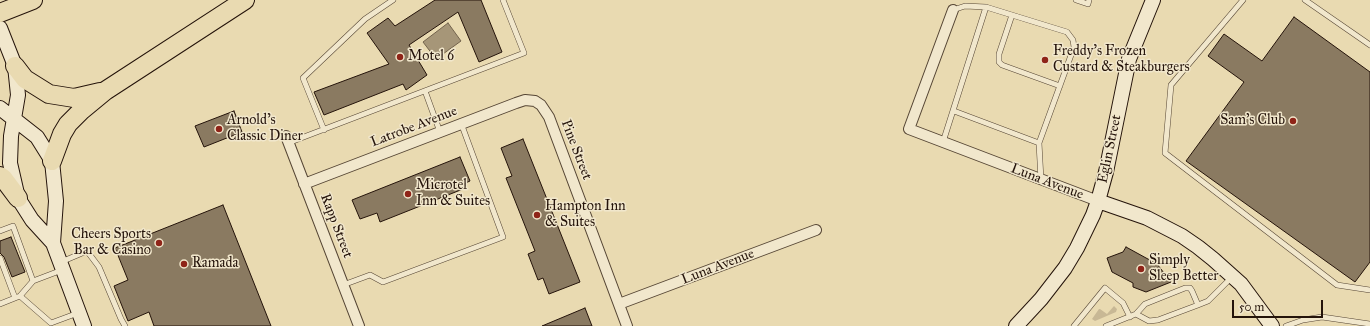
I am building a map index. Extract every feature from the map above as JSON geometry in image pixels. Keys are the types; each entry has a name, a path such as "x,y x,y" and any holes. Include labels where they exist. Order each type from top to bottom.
{"highway":[{"path":"0,13 33,0"},
{"path":"52,161 57,145 68,124 82,110 105,91 245,0"},
{"path":"15,66 25,79 49,94 74,98 105,91"},
{"path":"0,176 18,198"}],"street":[{"name":"Eglin Street","path":"1022,323 1065,268 1083,236 1098,201 1106,172 1129,59 1153,0"},
{"name":"Luna Avenue","path":"953,10 909,129 1041,180 1147,218 1182,236 1213,259 1232,276 1251,297 1272,326"},
{"path":"0,28 15,66 18,95 11,136 10,162 18,198 32,220 53,243 84,326"},
{"name":"Latrobe Avenue","path":"304,184 516,102 535,100"},
{"name":"Pine Street","path":"535,100 541,105 549,117 627,326"},
{"path":"0,108 37,137 52,161 56,201 53,243"},
{"name":"Rapp Street","path":"287,140 359,326"},
{"name":"Luna Avenue","path":"619,304 816,230"}],"lane":[{"path":"324,130 303,78 365,19 393,0"},
{"path":"287,140 324,130 524,53 503,0"},
{"path":"1076,0 1088,4 1089,0"},
{"path":"1243,0 1171,85 1165,153 1337,285 1370,290"},
{"path":"1305,0 1311,2 1370,45"},
{"path":"953,10 965,6 986,7 1067,32 1073,40 1074,47 1039,143 1041,180"},
{"path":"943,142 986,7"},
{"path":"1012,15 998,54 999,62 1002,65 1060,86"},
{"path":"425,91 440,132"},
{"path":"954,111 1039,143"},
{"path":"343,285 370,275 383,282 503,237 462,124"},
{"path":"0,231 13,226 33,281"},
{"path":"0,304 17,297 33,281 87,251 99,267 125,326"},
{"path":"0,258 17,297 51,323 79,312"},
{"path":"1136,314 1150,321 1158,320 1198,305 1208,301 1232,276"},
{"path":"1074,326 1105,288 1123,303 1130,317"},
{"path":"1106,326 1136,314 1145,304 1186,288 1190,288 1198,305"},
{"path":"1286,326 1317,317 1370,324"}],"shaded area":[{"path":"448,23 461,41 436,59 423,42"},
{"path":"1114,306 1117,309 1116,312 1095,321 1092,319 1099,309 1107,314"}],"building":[{"name":"Motel 6","path":"435,0 481,0 502,52 479,62 458,12 409,45 427,75 406,90 403,84 324,115 314,92 389,64 367,33 388,18 395,26"},
{"name":"Sam's Club","path":"1294,17 1370,72 1370,262 1355,282 1186,161 1244,82 1208,56 1224,34 1262,61"},
{"name":"Arnold's Classic Diner","path":"234,111 242,132 204,147 195,126"},
{"name":"Hampton Inn & Suites","path":"523,139 580,282 549,294 543,278 538,280 528,254 535,251 506,178 512,176 501,148"},
{"name":"Microtel Inn & Suites","path":"460,157 470,181 461,185 463,189 380,222 377,213 360,219 352,200"},
{"name":"Ramada","path":"223,205 271,326 154,326 149,312 128,321 114,286 128,280 115,248"},
{"path":"11,237 25,272 12,277 4,257 0,253 0,241"},
{"name":"Simply Sleep Better","path":"1126,247 1157,264 1171,282 1146,292 1133,287 1133,283 1112,272 1107,258 1123,252"},
{"path":"585,308 592,326 542,326"}],"place":[{"name":"Motel 6","path":"400,57"},
{"name":"Freddy's Frozen Custard & Steakburgers","path":"1045,60"},
{"name":"Sam's Club","path":"1293,121"},
{"name":"Arnold's Classic Diner","path":"219,129"},
{"name":"Microtel Inn & Suites","path":"408,194"},
{"name":"Hampton Inn & Suites","path":"537,215"},
{"name":"Cheers Sports Bar & Casino","path":"159,243"},
{"name":"Ramada","path":"184,264"},
{"name":"Simply Sleep Better","path":"1141,269"}]}
